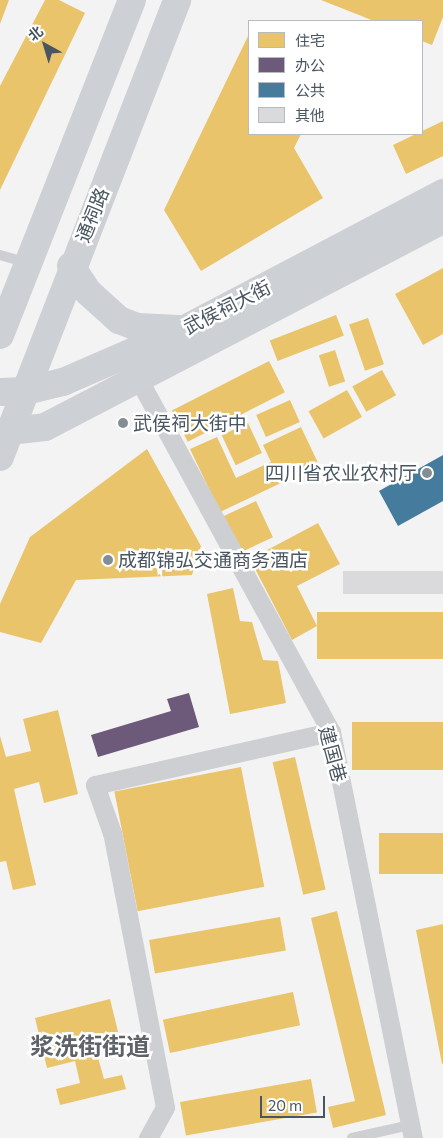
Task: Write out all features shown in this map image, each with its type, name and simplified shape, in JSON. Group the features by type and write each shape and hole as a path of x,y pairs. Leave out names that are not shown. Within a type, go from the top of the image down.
{"main road":[{"path":"0,335 132,0"},
{"name":"通祠路","path":"5,431 13,391 71,266 177,0"},
{"name":"武侯祠大街","path":"13,391 63,382 185,329 443,193"},
{"name":"武侯祠大街","path":"5,431 45,427 139,380 443,220"},
{"path":"71,266 88,292 119,320 137,327 185,329"},
{"path":"0,457 5,431"}],"street":[{"name":"建国巷","path":"139,380 331,732 412,1132"},
{"path":"148,1138 165,1107 112,833 95,785 331,732"}],"lane":[{"path":"0,255 29,263"},
{"path":"352,1138 412,1132"}],"building: 住宅":[{"path":"0,0 9,0 0,24"},
{"path":"45,0 59,0 85,13 0,190 0,86"},
{"path":"321,0 443,0 443,17 432,45 423,41 423,20 371,20"},
{"path":"248,36 248,135 300,135 294,148 323,198 201,271 164,210"},
{"path":"443,121 443,156 406,174 393,145 414,135 423,135 423,131"},
{"path":"443,268 443,334 423,345 395,294"},
{"path":"336,315 344,336 278,361 270,340"},
{"path":"368,318 384,364 365,371 349,325"},
{"path":"335,350 345,381 329,387 319,355"},
{"path":"269,361 285,392 188,442 172,410"},
{"path":"382,370 396,395 366,412 352,386"},
{"path":"347,390 362,417 324,438 309,411"},
{"path":"290,400 300,422 266,437 256,415"},
{"path":"248,423 262,453 236,465 222,435"},
{"path":"301,427 319,465 220,512 190,449 217,437 236,478 271,462 263,445"},
{"name":"成都锦弘交通商务酒店","path":"147,449 201,546 192,575 76,580 41,643 0,632 0,604 30,537"},
{"path":"256,501 273,537 240,552 223,516"},
{"path":"318,523 340,564 297,586 317,626 292,640 250,559"},
{"path":"233,588 240,621 252,622 263,660 278,661 286,703 230,714 207,594"},
{"path":"317,612 443,612 443,659 317,659"},
{"path":"58,710 78,794 44,803 39,782 14,789 36,885 13,890 6,861 0,862 0,736 6,757 31,751 23,719"},
{"path":"352,722 443,722 443,770 352,770"},
{"path":"295,757 326,890 303,895 273,762"},
{"path":"241,767 264,887 138,911 114,792"},
{"path":"379,833 443,833 443,874 379,874"},
{"path":"337,911 386,1115 333,1128 328,1107 355,1101 311,918"},
{"path":"280,917 286,950 155,974 149,940"},
{"path":"443,924 443,1064 442,1064 416,930"},
{"path":"293,992 300,1025 170,1053 163,1020"},
{"path":"110,999 122,1048 97,1054 104,1079 122,1075 126,1089 60,1105 56,1089 80,1083 75,1061 47,1068 35,1018"},
{"path":"311,1079 317,1112 186,1136 180,1102"}],"building: 办公":[{"path":"189,693 199,727 98,757 91,735 171,711 167,699"}],"building: 公共":[{"name":"四川省农业农村厅","path":"443,455 443,501 398,526 379,491"}],"building: 其他":[{"path":"343,571 443,571 443,594 343,594"}],"place":[{"name":"武侯祠大街中","path":"123,423"},
{"name":"四川省农业农村厅","path":"427,473"},
{"name":"成都锦弘交通商务酒店","path":"108,560"}],"district":[{"name":"浆洗街街道","path":"90,1046"}]}
